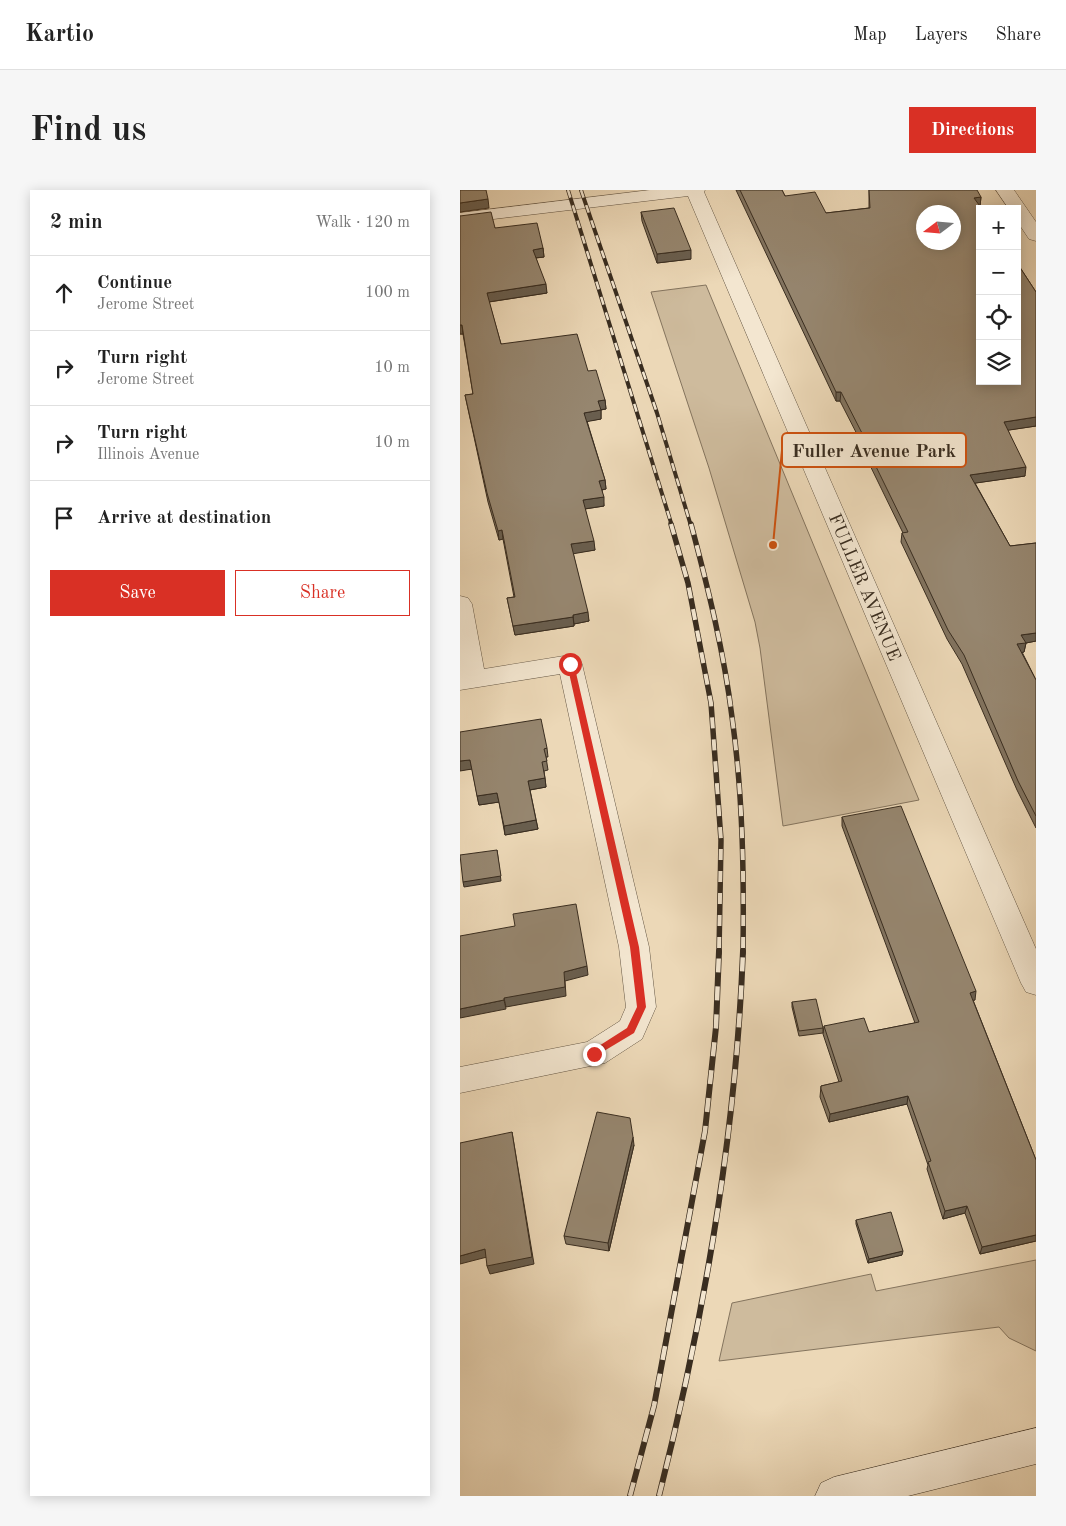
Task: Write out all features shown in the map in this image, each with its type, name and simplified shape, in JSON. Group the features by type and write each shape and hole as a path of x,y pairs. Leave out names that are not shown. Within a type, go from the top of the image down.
{"street":[{"path":"460,218 695,190"},
{"name":"FULLER AVENUE","path":"695,190 1036,983"},
{"path":"1005,190 1036,235"},
{"path":"460,604 467,680 570,664 634,947 641,1007 630,1030 594,1054 460,1080"},
{"path":"834,1496 1036,1446"}],"shaded area":[{"path":"706,285 919,800 783,826 755,622 709,468 651,292"},
{"path":"1036,1260 1036,1351 1009,1338 999,1327 719,1361 732,1303 871,1274 876,1291"}],"building":[{"path":"460,190 486,190 488,199 460,203"},
{"path":"740,190 782,190 785,196 815,192 826,213 870,208 869,190 977,190 981,197 974,198 979,205 976,205 976,385 1021,385 1021,269 1036,292 1036,417 1004,422 1026,467 970,475 1010,546 1036,543 1036,633 1021,635 1026,643 1017,644 1036,680 1036,816 1018,781 964,655 948,630 902,533 908,532 841,392 836,392"},
{"path":"674,208 691,250 657,254 641,212"},
{"path":"491,212 495,228 537,223 543,248 533,250 546,284 487,293 501,344 577,334 588,371 596,370 605,400 598,401 601,410 584,413 605,480 599,481 604,497 583,500 594,541 571,544 588,612 573,615 573,617 513,626 507,598 515,597 502,530 498,531 487,493 465,395 473,394 462,325 460,325 460,216"},
{"path":"541,719 547,748 544,749 547,761 542,762 545,778 528,781 536,820 504,826 497,793 477,796 470,760 460,761 460,732"},
{"path":"901,806 976,991 970,993 1036,1160 1036,1235 982,1247 967,1206 945,1211 928,1162 931,1161 908,1096 830,1114 821,1089 821,1086 842,1081 824,1026 864,1018 869,1032 919,1022 842,817"},
{"path":"497,850 501,876 463,882 460,855"},
{"path":"576,904 587,966 564,972 565,987 504,998 504,1000 460,1009 460,936 515,926 513,914"},
{"path":"816,999 823,1028 799,1031 792,1002"},
{"path":"597,1112 630,1118 633,1137 608,1243 564,1236"},
{"path":"512,1132 532,1257 487,1266 485,1249 460,1256 460,1143"},
{"path":"891,1212 903,1251 869,1259 856,1220"}],"railway":[{"path":"568,190 672,526"},
{"path":"581,190 657,413 691,526"},
{"path":"671,524 688,583 711,703 721,840 719,953"},
{"path":"691,524 720,644 736,747 742,835 743,951"},
{"path":"630,1496 654,1406 705,1131 716,1027 719,951"},
{"path":"659,1496 690,1362 715,1226 733,1089 743,951"}],"place":[{"name":"Fuller Avenue Park","path":"773,545"}],"route":[{"path":"570,664 634,947 641,1007 630,1030 594,1054"}]}
